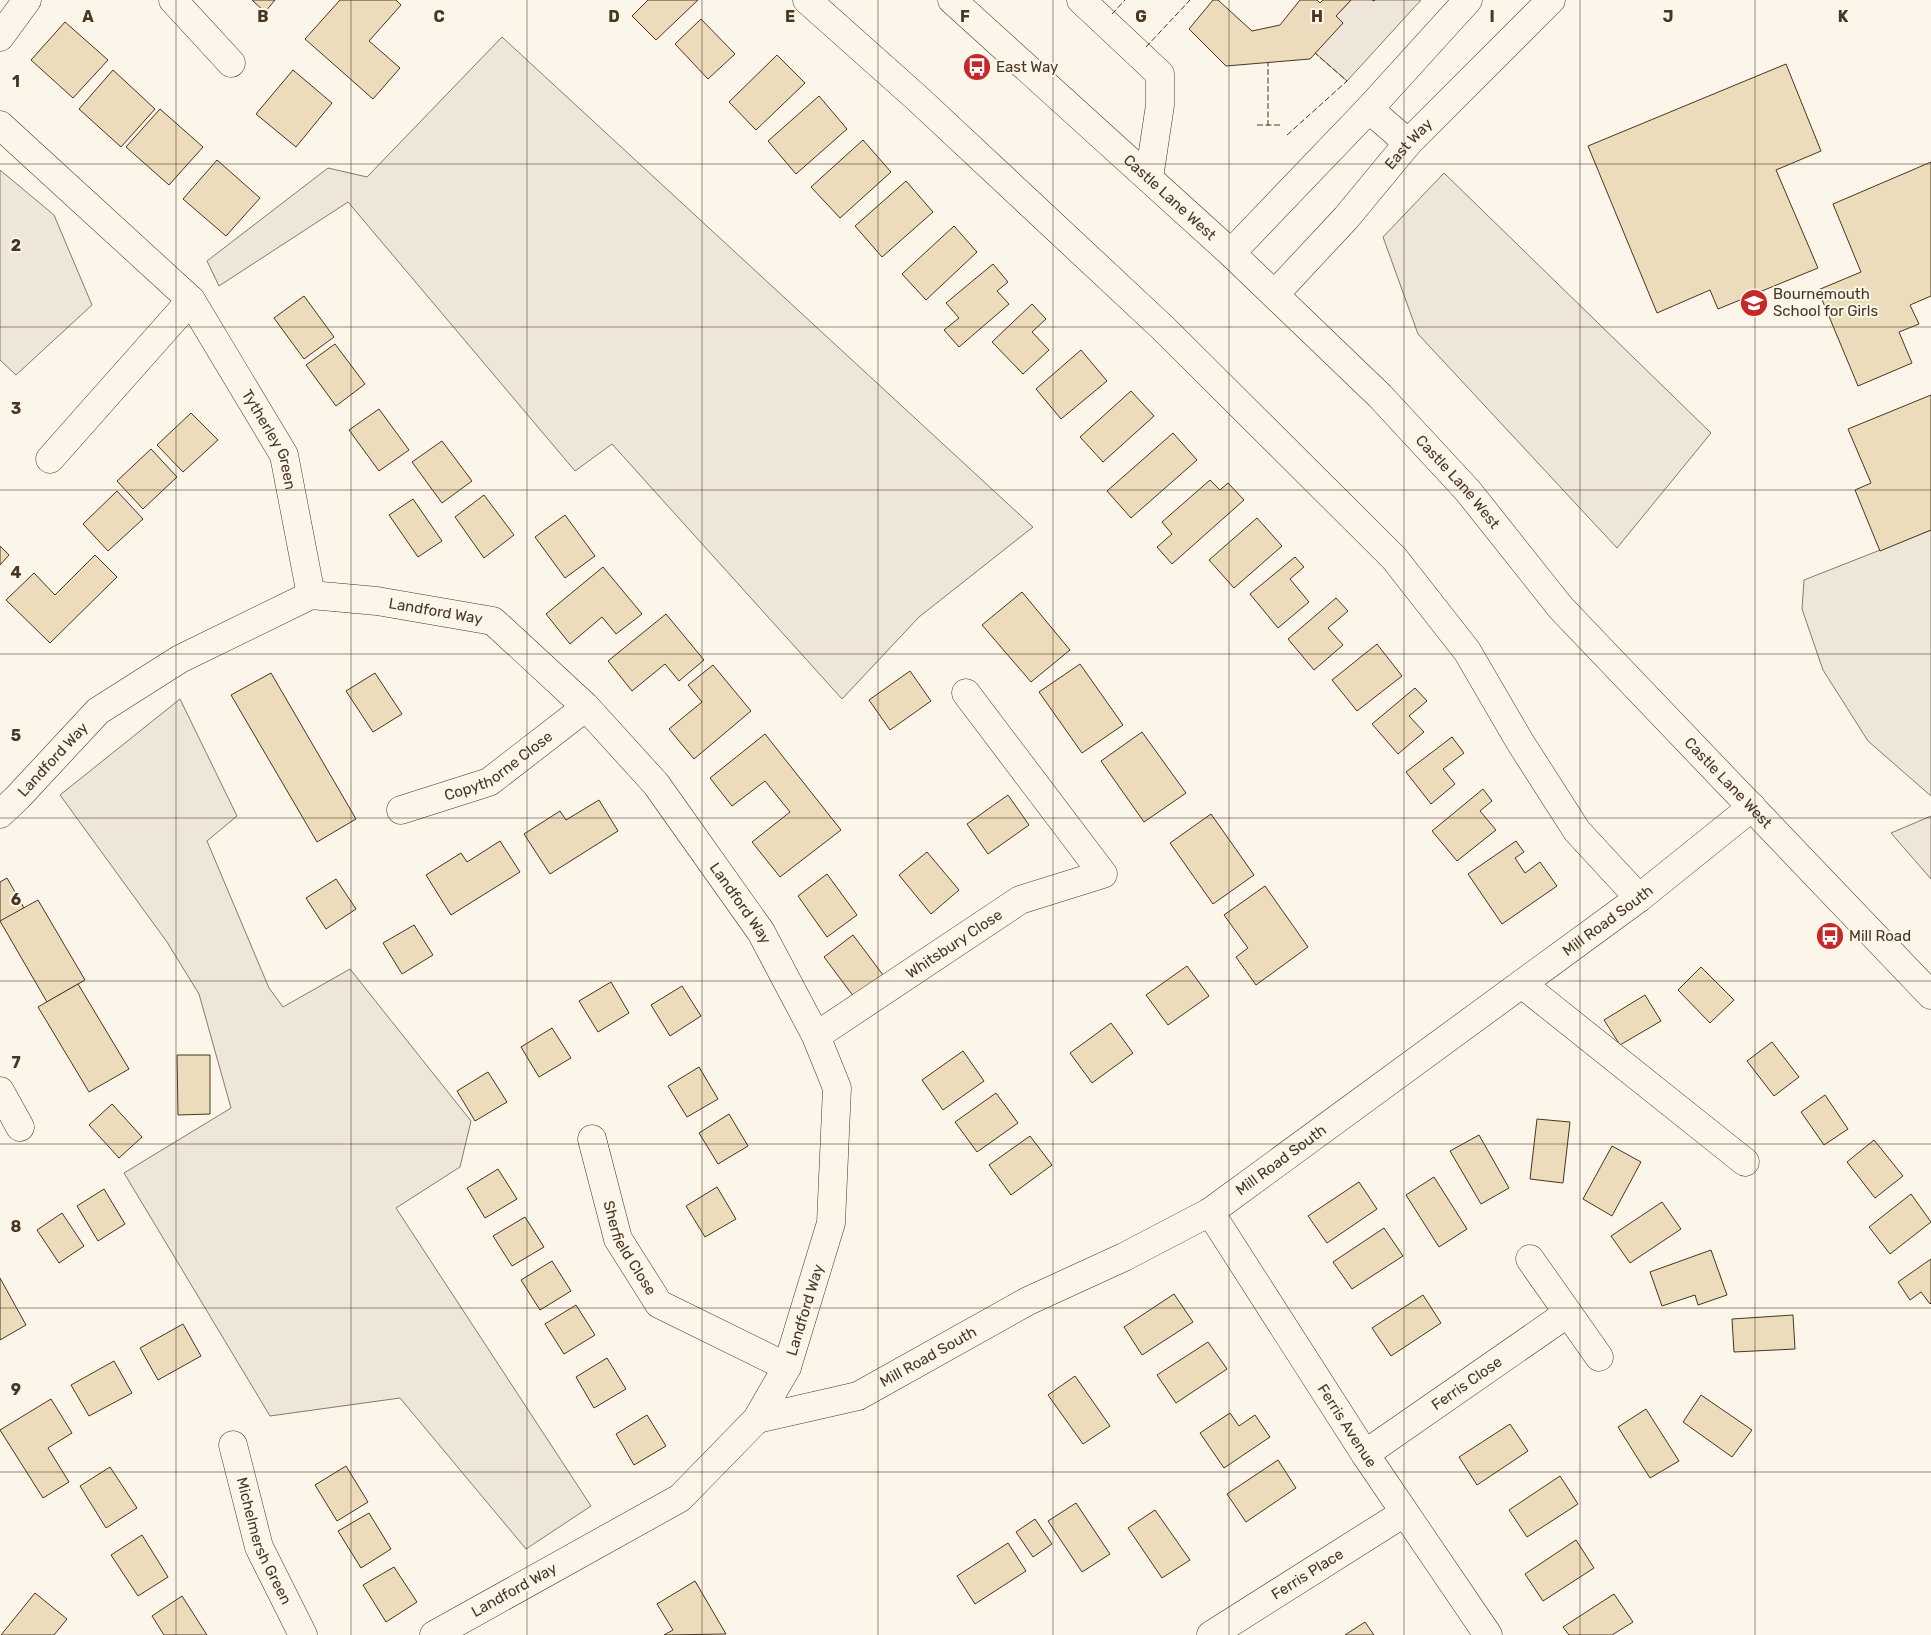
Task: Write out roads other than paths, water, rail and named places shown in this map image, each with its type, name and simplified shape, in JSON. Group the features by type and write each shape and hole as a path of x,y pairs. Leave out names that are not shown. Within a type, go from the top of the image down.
{"street":[{"path":"0,37 27,0"},
{"path":"174,0 231,63"},
{"path":"807,0 917,98 1164,328 1394,558 1467,651 1520,742 1577,831 1639,898"},
{"name":"Castle Lane West","path":"952,0 1231,253 1380,396 1468,491 1561,608 1931,995"},
{"path":"1081,0 1160,74 1160,105 1149,178"},
{"path":"1231,253 1369,109 1468,0"},
{"name":"East Way","path":"1275,294 1346,218 1408,143 1551,0"},
{"path":"1369,109 1408,143"},
{"name":"Tytherley Green","path":"0,126 191,300 284,455 311,595"},
{"path":"50,458 191,300"},
{"name":"Landford Way","path":"0,814 98,711 180,659 311,595 377,601 493,621 586,707 656,784 761,932 816,1036 837,1088 831,1223 787,1367 757,1419 680,1498 434,1635"},
{"name":"Whitsbury Close","path":"816,1036 1020,900 1103,874 966,693"},
{"name":"Copythorne Close","path":"401,810 489,782 586,707"},
{"name":"Mill Road South","path":"757,1419 858,1396 1028,1301 1124,1257 1210,1212 1639,898 1752,808"},
{"path":"1522,984 1745,1162"},
{"path":"1,1096 20,1127"},
{"name":"Sherfield Close","path":"592,1139 618,1240 659,1304 787,1367"},
{"name":"Ferris Avenue","path":"1210,1212 1365,1454 1488,1635"},
{"path":"1530,1259 1599,1358"},
{"name":"Ferris Close","path":"1365,1454 1568,1313"},
{"name":"Michelmersh Green","path":"234,1445 259,1546 302,1635"},
{"name":"Ferris Place","path":"1211,1635 1404,1512"}],"place":[{"name":"East Way","path":"977,67"},
{"name":"Bournemouth School for Girls","path":"1754,303"},
{"name":"Mill Road","path":"1830,936"}]}
